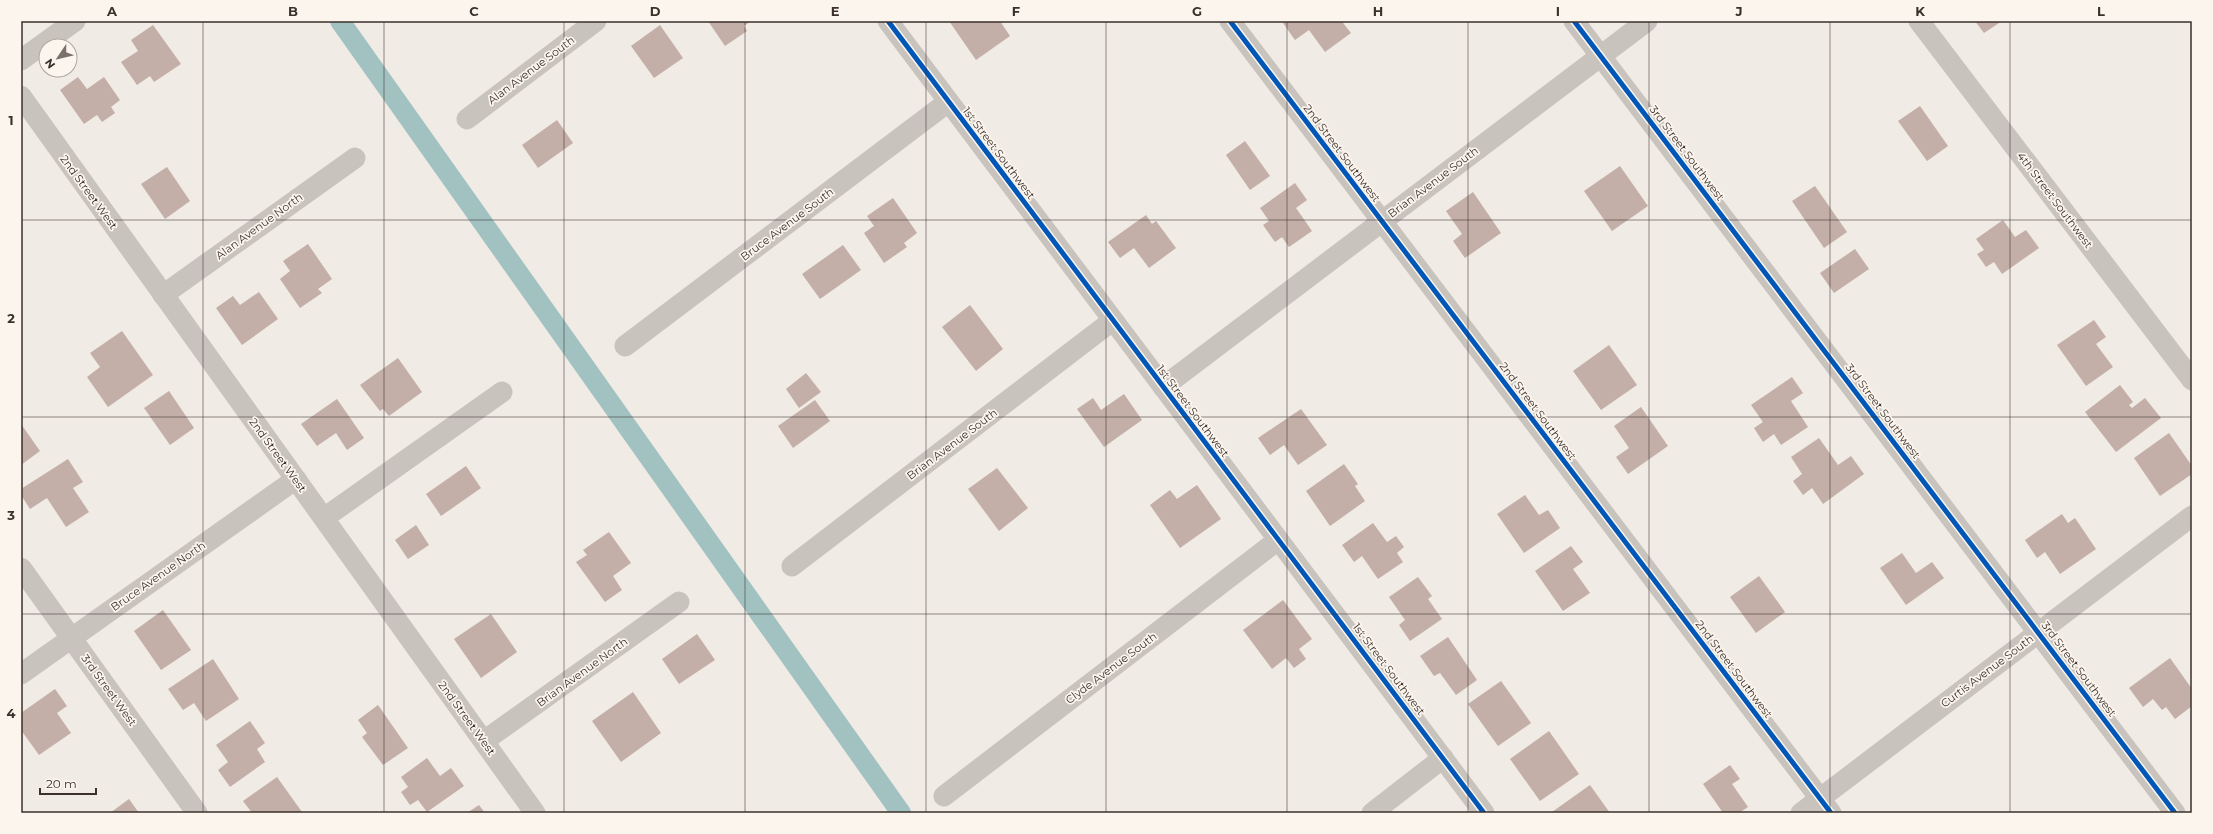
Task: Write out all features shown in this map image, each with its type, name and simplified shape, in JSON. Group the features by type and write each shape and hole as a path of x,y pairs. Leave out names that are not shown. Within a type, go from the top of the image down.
{"street":[{"path":"21,60 75,21"},
{"name":"Alan Avenue South","path":"467,119 596,21"},
{"name":"1st Street Southwest","path":"888,21 1112,321 1484,813"},
{"name":"2nd Street Southwest","path":"1230,21 1825,806"},
{"name":"3rd Street Southwest","path":"1574,21 2176,813"},
{"name":"Brian Avenue South","path":"1163,388 1647,21"},
{"name":"4th Street Southwest","path":"1919,21 2192,380"},
{"name":"2nd Street West","path":"21,96 535,813"},
{"name":"Bruce Avenue South","path":"625,346 948,102"},
{"name":"Alan Avenue North","path":"163,295 355,158"},
{"name":"Brian Avenue South","path":"792,566 1112,321"},
{"path":"324,518 502,392"},
{"name":"Bruce Avenue North","path":"21,674 296,479"},
{"name":"Curtis Avenue South","path":"1801,813 1825,806 2038,632 2192,516"},
{"name":"Clyde Avenue South","path":"944,796 1278,540"},
{"name":"3rd Street West","path":"21,568 197,813"},
{"name":"Brian Avenue North","path":"484,741 679,602"},
{"path":"1372,813 1443,758"}],"building":[{"path":"708,21 751,21 744,26 747,31 725,46"},
{"path":"949,21 1000,21 1010,36 976,60"},
{"path":"1285,21 1346,21 1343,23 1351,33 1325,52 1309,30 1295,40 1283,23"},
{"path":"1975,21 2002,21 1984,33"},
{"path":"153,25 181,64 154,82 150,76 137,85 121,62 138,51 131,40"},
{"path":"660,25 683,58 654,78 631,46"},
{"path":"78,77 87,89 104,77 120,100 111,107 115,113 102,122 97,115 84,124 60,90"},
{"path":"1920,106 1948,146 1927,161 1898,121"},
{"path":"557,120 573,143 538,168 522,145"},
{"path":"1245,141 1270,176 1250,190 1226,155"},
{"path":"1620,166 1648,206 1612,231 1584,191"},
{"path":"167,167 190,201 165,219 141,184"},
{"path":"1295,183 1307,200 1296,208 1312,231 1289,247 1282,237 1275,242 1263,225 1269,221 1260,208"},
{"path":"1815,186 1847,232 1824,248 1792,201"},
{"path":"1473,192 1501,233 1465,258 1453,241 1462,234 1446,211"},
{"path":"893,198 917,233 904,243 907,247 884,263 864,233 874,226 867,216"},
{"path":"1146,215 1152,224 1156,221 1176,248 1149,268 1134,248 1120,258 1108,242"},
{"path":"2003,220 2015,237 2026,230 2039,248 2002,274 1994,262 1986,267 1977,254 1984,250 1976,239"},
{"path":"308,244 332,279 318,289 322,293 300,308 280,279 290,271 283,261"},
{"path":"843,245 861,270 820,299 802,274"},
{"path":"1855,249 1869,269 1834,293 1820,273"},
{"path":"259,292 278,319 242,345 216,308 233,296 240,305"},
{"path":"970,305 1003,349 976,371 942,327"},
{"path":"2094,320 2106,337 2096,344 2113,367 2086,386 2057,345"},
{"path":"122,331 153,375 108,407 87,377 100,367 90,353"},
{"path":"1609,345 1637,385 1601,410 1573,371"},
{"path":"398,358 422,392 389,416 383,409 380,411 360,385"},
{"path":"806,373 821,392 799,408 786,389"},
{"path":"1792,377 1803,393 1791,401 1808,427 1781,445 1774,434 1763,442 1754,428 1763,422 1751,405"},
{"path":"2120,385 2133,402 2129,405 2132,408 2145,398 2161,418 2116,452 2085,412"},
{"path":"169,391 194,428 170,445 144,408"},
{"path":"1124,394 1142,420 1104,447 1077,409 1093,398 1101,410"},
{"path":"337,399 364,438 347,450 336,433 317,446 301,424"},
{"path":"815,400 830,421 793,448 778,426"},
{"path":"1641,407 1668,446 1628,474 1616,457 1629,448 1614,426"},
{"path":"1301,409 1327,445 1298,465 1284,445 1270,455 1258,438"},
{"path":"21,424 40,451 21,465"},
{"path":"2169,433 2192,466 2192,474 2160,496 2134,458"},
{"path":"1819,438 1838,465 1851,456 1864,474 1823,504 1812,488 1803,495 1793,481 1802,474 1791,457"},
{"path":"68,459 83,482 73,488 89,512 66,527 47,498 30,509 21,495 21,489"},
{"path":"1344,464 1358,484 1355,486 1365,501 1330,526 1306,491"},
{"path":"466,466 481,488 441,516 426,494"},
{"path":"997,468 1028,508 999,531 968,489"},
{"path":"1197,485 1221,519 1180,548 1150,505 1170,490 1177,499"},
{"path":"1525,495 1539,515 1548,510 1560,528 1524,553 1497,514"},
{"path":"2062,514 2068,523 2075,518 2096,549 2060,574 2045,552 2037,558 2025,540"},
{"path":"1373,523 1387,542 1396,536 1404,547 1397,553 1403,562 1378,579 1362,556 1354,562 1342,545"},
{"path":"416,525 429,545 408,559 395,540"},
{"path":"609,532 631,563 613,576 622,590 605,602 576,562 587,555 583,550"},
{"path":"1571,546 1583,562 1573,569 1590,593 1563,611 1535,571"},
{"path":"1902,553 1916,573 1932,562 1944,578 1906,605 1880,568"},
{"path":"1759,576 1785,612 1756,633 1730,597"},
{"path":"1418,577 1432,596 1428,599 1442,619 1410,641 1399,625 1405,620 1389,597"},
{"path":"1283,600 1312,639 1299,649 1306,659 1294,668 1286,658 1272,669 1243,630"},
{"path":"163,610 191,650 161,670 134,631"},
{"path":"491,614 517,652 481,678 454,639"},
{"path":"697,634 715,660 679,684 662,659"},
{"path":"1448,637 1477,680 1456,695 1440,673 1434,676 1420,656"},
{"path":"2170,658 2192,689 2192,706 2175,719 2166,707 2162,710 2153,699 2143,707 2129,688"},
{"path":"213,659 239,699 206,721 194,703 183,710 168,689"},
{"path":"1501,681 1531,723 1498,746 1468,704"},
{"path":"55,689 67,706 57,713 71,733 39,755 21,730 21,713"},
{"path":"633,692 661,733 621,762 592,721"},
{"path":"378,705 408,748 383,765 362,737 367,733 358,720"},
{"path":"250,721 265,743 257,749 265,762 230,787 218,770 228,762 216,745"},
{"path":"1549,731 1579,774 1540,801 1510,759"},
{"path":"427,758 440,776 451,768 464,786 427,812 418,800 410,805 401,792 408,787 401,777"},
{"path":"1730,765 1740,779 1732,784 1748,807 1739,813 1723,813 1703,784"},
{"path":"277,777 302,812 252,813 243,801"},
{"path":"1590,785 1610,813 1552,813 1552,812"},
{"path":"129,799 139,813 110,813"},
{"path":"479,805 485,813 467,813"}],"waterway":[{"path":"340,21 901,813"}],"cycle path":[{"path":"888,21 1484,813"},
{"path":"1230,21 1831,813"},
{"path":"1574,21 2175,813"}]}
